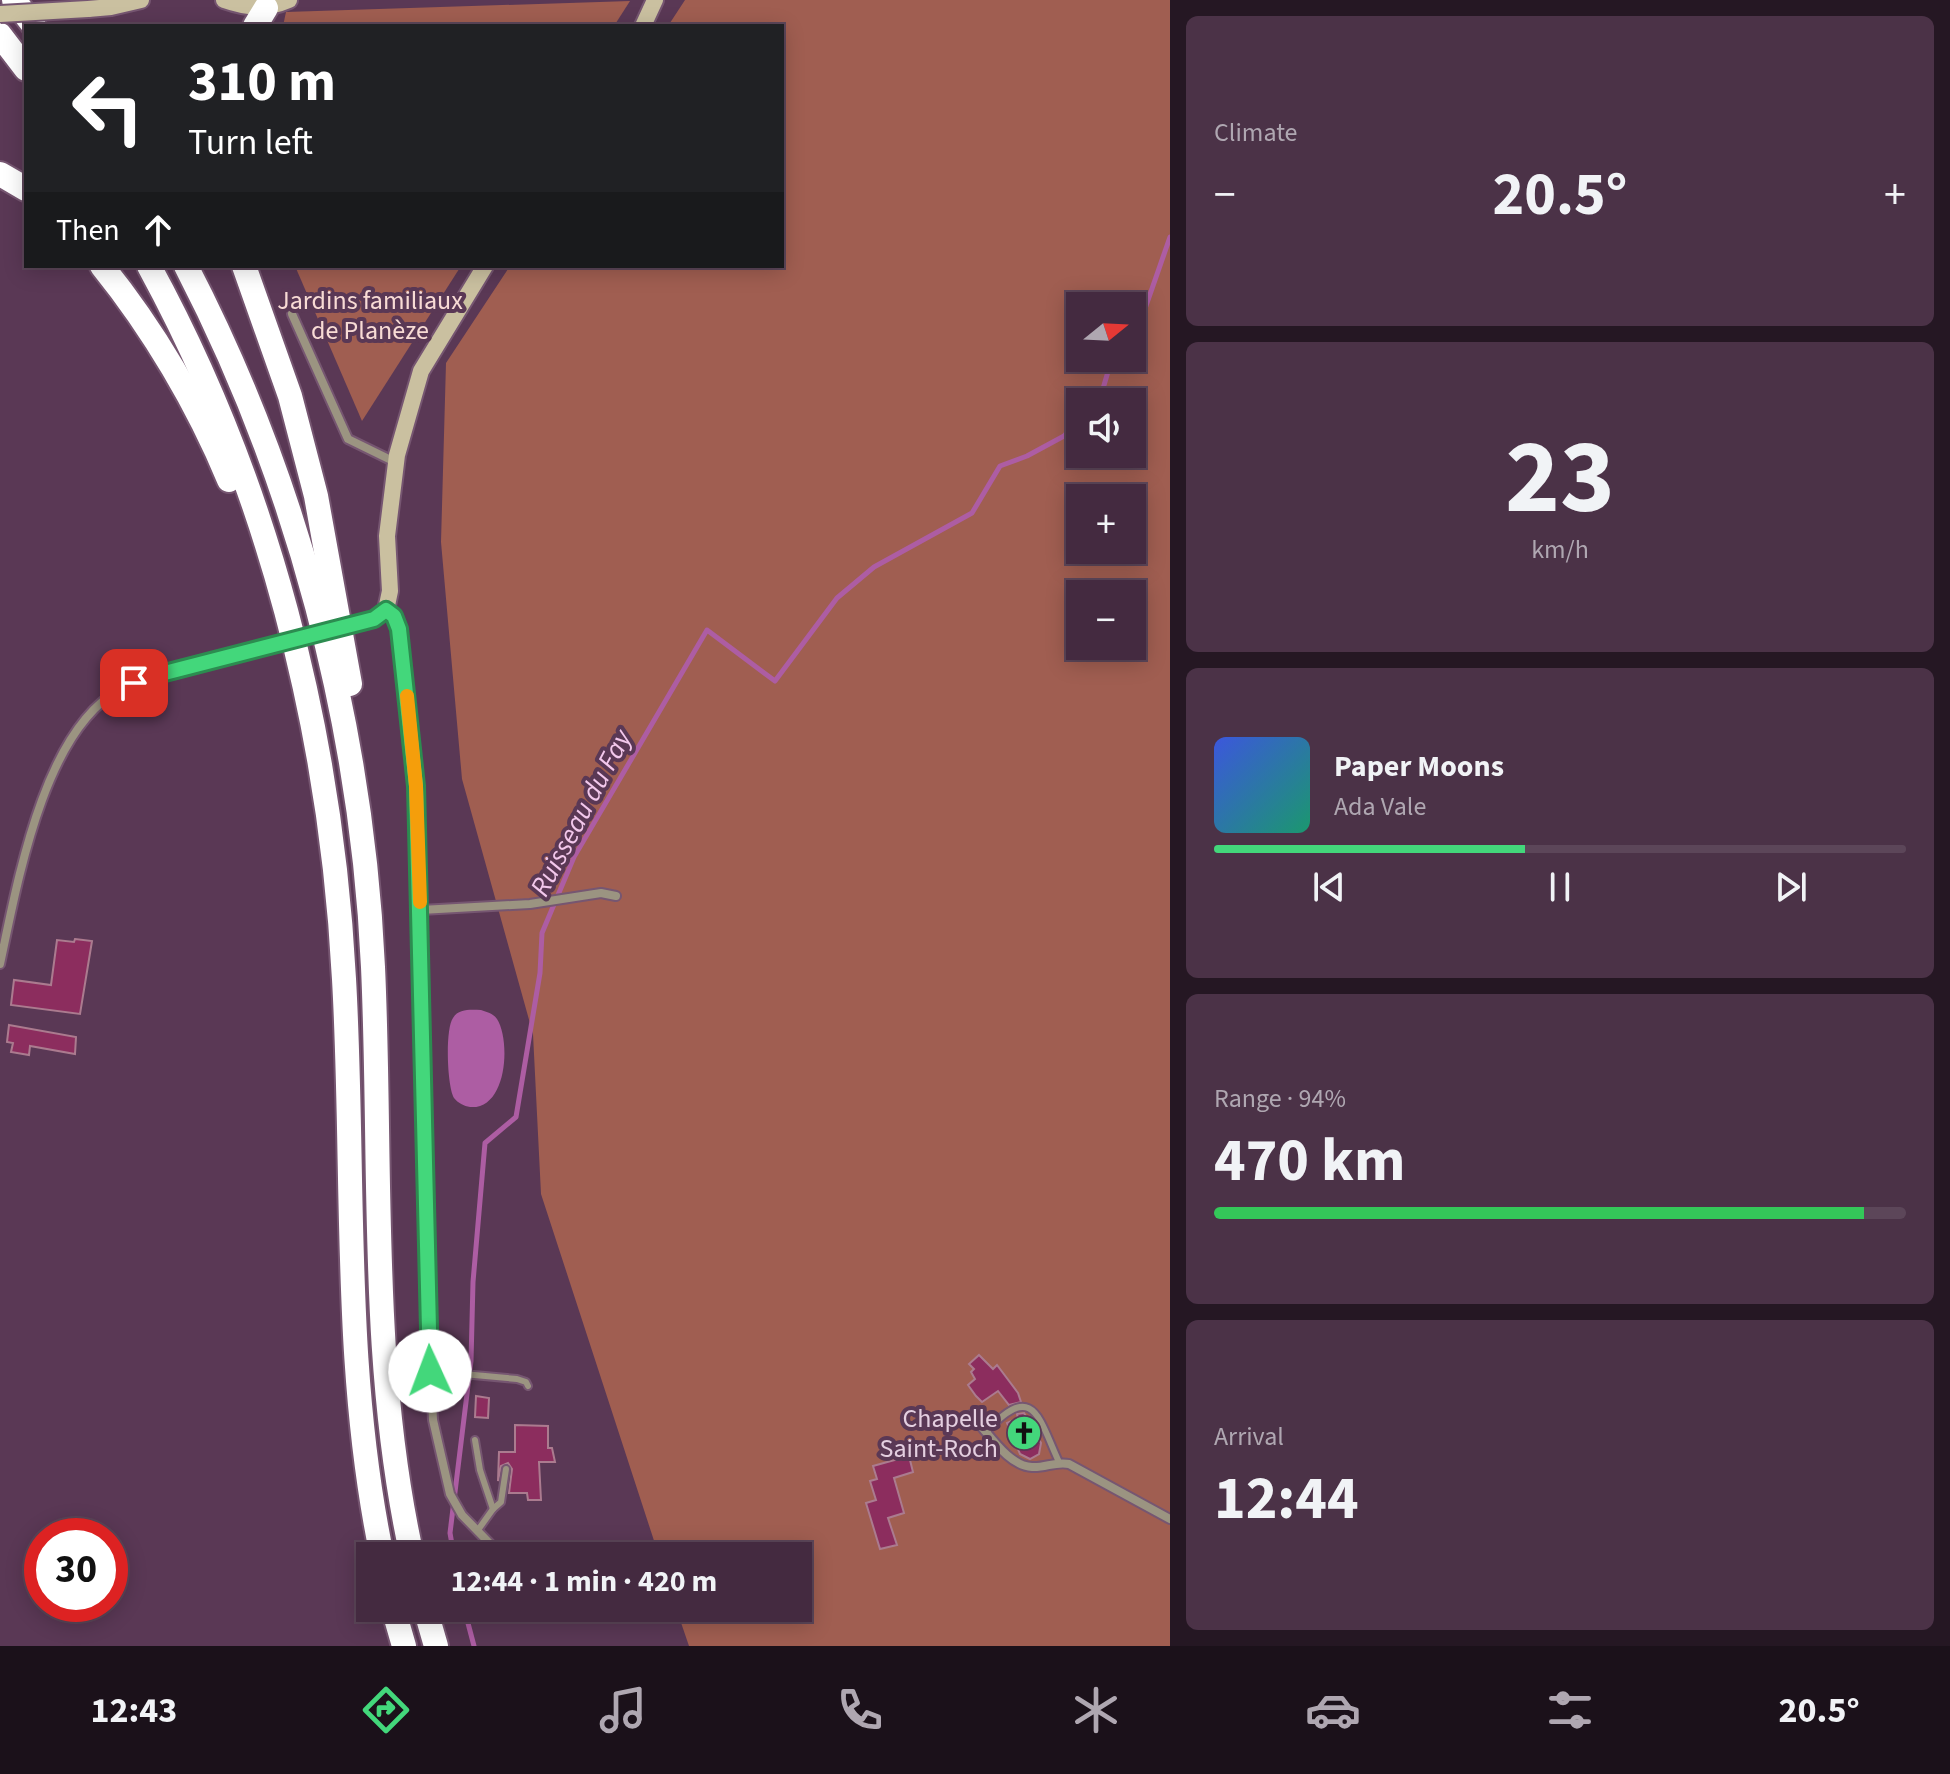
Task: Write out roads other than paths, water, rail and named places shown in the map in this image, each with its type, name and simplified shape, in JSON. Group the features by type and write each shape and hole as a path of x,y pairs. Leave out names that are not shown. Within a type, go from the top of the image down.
{"highway":[{"path":"14,0 32,24"},
{"path":"0,35 24,66"},
{"path":"0,174 24,188"},
{"path":"104,268 129,300 179,382 218,455 248,527 272,564"},
{"path":"150,268 173,310 232,446 290,621 315,733 333,845 344,979 354,1342 367,1474 379,1542"},
{"path":"187,268 231,363 291,522 328,653 344,733 360,826 373,965 380,1257 387,1382 409,1542"},
{"path":"245,268 290,396 316,496 351,690 344,733"},
{"path":"397,1622 404,1646"},
{"path":"429,1622 436,1646"}],"street":[{"path":"88,9 114,0"},
{"path":"0,14 111,7 141,0"},
{"path":"224,0 270,11"},
{"path":"644,24 655,0"},
{"path":"0,964 19,878 45,793 66,748 84,719 117,691 134,683 374,619 386,610 390,591 387,536 396,462 421,371 484,268"},
{"path":"292,314 348,439 396,462"},
{"path":"386,610 394,616 399,629 416,786 433,1420 450,1494 458,1509 489,1542"},
{"path":"421,910 562,901 601,893 616,896"},
{"path":"971,1415 1009,1456 1027,1467 1059,1462 1069,1464 1170,1519"}],"lane":[{"path":"430,1371 522,1380 528,1386"},
{"path":"987,1431 1004,1414 1024,1405 1029,1406 1036,1413 1059,1462"},
{"path":"475,1440 480,1470 493,1509"},
{"path":"478,1530 501,1502 506,1469"}],"waterway":[{"name":"Ruisseau du Fay","path":"1146,306 1170,237"},
{"name":"Ruisseau du Fay","path":"1103,388 1108,372"},
{"name":"Ruisseau du Fay","path":"452,1542 450,1533 471,1361 473,1282 485,1143 516,1117 540,973 542,933 574,857 707,630 775,681 837,598 874,567 972,513 1000,466 1027,456 1066,434"},
{"name":"Ruisseau du Fay","path":"468,1622 474,1646"}],"place":[{"name":"Chapelle Saint-Roch","path":"1024,1433"}],"park label":[{"name":"Jardins familiaux de Planèze","path":"370,315"}]}
